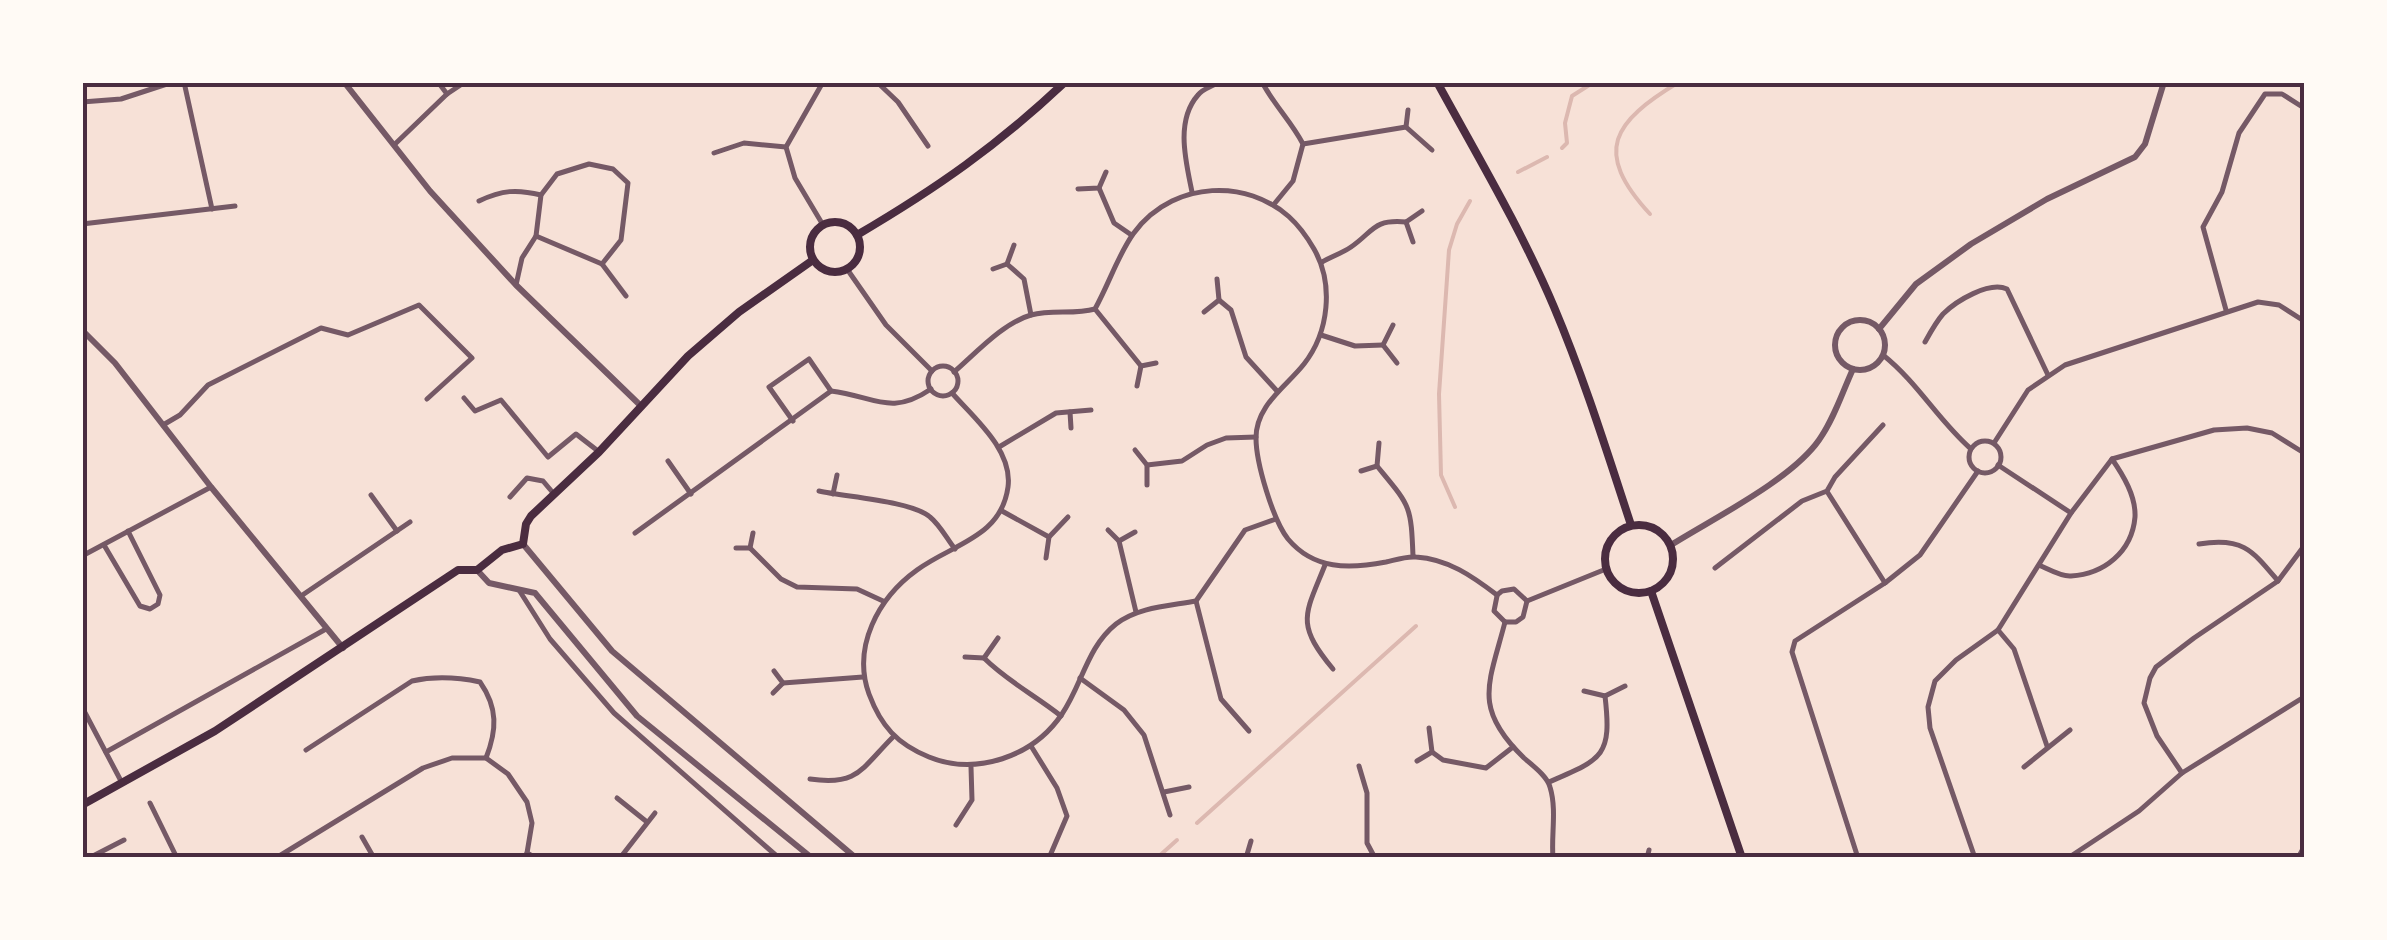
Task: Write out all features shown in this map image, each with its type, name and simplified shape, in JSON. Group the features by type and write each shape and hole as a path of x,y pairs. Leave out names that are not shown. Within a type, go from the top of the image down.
{"main road":[{"path":"857,235 929,193 1010,134 1064,82"},
{"path":"1437,82 1507,206 1554,306 1631,525"},
{"path":"823,224 848,225 857,235 860,248 847,269 835,272 813,260 813,234 823,224"},
{"path":"82,804 215,731 458,570 476,570 502,550 522,544 526,524 688,356 739,312 813,260"},
{"path":"1643,524 1658,530 1671,545 1674,563 1665,582 1652,591 1635,593 1616,585 1606,569 1605,552 1615,533 1631,525 1643,524"},
{"path":"1652,591 1742,858"}],"street":[{"path":"82,102 121,99 174,82"},
{"path":"184,82 212,209"},
{"path":"344,82 430,191 516,285 641,406"},
{"path":"438,82 448,94"},
{"path":"394,145 465,82"},
{"path":"823,82 786,147 795,178 823,224"},
{"path":"876,82 898,102 928,146"},
{"path":"1192,192 1184,148 1188,117 1198,94 1219,82"},
{"path":"1262,82 1303,144 1293,181 1274,204"},
{"path":"1879,329 1916,284 1971,244 2047,199 2135,157 2145,144 2164,82"},
{"path":"2226,310 2203,227 2222,192 2239,133 2265,94 2282,94 2304,108"},
{"path":"1406,126 1408,110"},
{"path":"1303,144 1406,126"},
{"path":"1406,126 1432,150"},
{"path":"714,154 744,143 786,147"},
{"path":"516,285 522,258 536,236 541,195 557,174 589,164 613,169 628,182 620,240 602,264"},
{"path":"1106,172 1099,188 1114,223 1130,234"},
{"path":"1078,189 1099,188"},
{"path":"479,201 499,191 541,195"},
{"path":"954,372 1004,330 1031,315 1078,314 1095,309 1130,234 1156,209 1192,192 1238,191 1274,204 1302,229 1322,262 1328,297 1321,336 1304,364 1262,413 1256,437 1276,518 1287,538 1305,556 1325,564 1351,567 1413,556 1442,562 1469,574 1496,596"},
{"path":"82,224 235,206"},
{"path":"1322,262 1351,247 1373,226 1388,220 1406,222 1422,211"},
{"path":"1406,222 1413,242"},
{"path":"536,236 602,264 626,296"},
{"path":"1008,264 1014,245"},
{"path":"1008,264 1024,279 1031,315"},
{"path":"992,268 1008,264"},
{"path":"847,269 886,326 932,371"},
{"path":"1217,280 1218,300 1231,310 1246,357 1278,390"},
{"path":"1924,342 1943,314 1984,288 1998,285 2007,289 2048,375"},
{"path":"1204,312 1218,300"},
{"path":"1994,443 2028,390 2048,375 2094,354 2258,302 2279,305 2304,321"},
{"path":"163,426 180,415 208,386 320,328 348,336 418,304 472,358 427,399"},
{"path":"1095,309 1141,366"},
{"path":"1868,320 1879,329 1884,339 1883,355 1876,364 1853,369 1842,362 1835,347 1842,326 1868,320"},
{"path":"1383,345 1394,326"},
{"path":"82,330 114,363 344,648"},
{"path":"1321,336 1355,346 1383,345"},
{"path":"1383,345 1396,363"},
{"path":"1883,355 1918,386 1946,426 1971,449"},
{"path":"793,421 769,386 809,359 832,391 882,405 905,404 931,389"},
{"path":"1141,366 1156,363"},
{"path":"942,366 954,372 957,384 952,393 937,394 931,389 928,383 932,371 942,366"},
{"path":"1136,386 1141,366"},
{"path":"1671,545 1798,464 1825,430 1853,369"},
{"path":"634,532 832,391"},
{"path":"952,393 999,447 1009,484 1002,510 985,532 917,569 883,601 866,638 863,678 878,718 893,738 936,760 971,767 1003,759 1031,746 1061,716 1096,646 1116,624 1136,612 1196,601 1244,530 1276,518"},
{"path":"464,398 475,411 501,400 548,457 576,434 599,452"},
{"path":"999,447 1056,413 1091,410"},
{"path":"1070,412 1071,428"},
{"path":"1715,568 1802,500 1827,492 1835,477 1883,425"},
{"path":"1975,858 1930,728 1928,707 1936,681 1956,660 1998,630 2072,513 2112,459 2214,430 2246,428 2272,432 2304,453"},
{"path":"1148,466 1182,462 1206,445 1226,438 1256,437"},
{"path":"1984,440 1994,443 2000,451 1998,466 1987,473 1978,471 1970,464 1971,449 1984,440"},
{"path":"1379,443 1377,466 1407,502 1411,514 1413,556"},
{"path":"1135,450 1148,466 1147,485"},
{"path":"2040,566 2068,577 2106,567 2126,548 2135,516 2126,480 2112,459"},
{"path":"668,461 691,494"},
{"path":"1361,471 1377,466"},
{"path":"1998,466 2072,513"},
{"path":"1858,858 1792,652 1794,641 1885,583 1920,555 1978,471"},
{"path":"834,494 837,475"},
{"path":"510,497 528,478 543,481 554,494"},
{"path":"82,556 211,487"},
{"path":"819,491 906,504 930,516 955,550"},
{"path":"1827,492 1885,583"},
{"path":"371,495 397,531"},
{"path":"1002,510 1049,537"},
{"path":"1046,558 1049,537 1068,517"},
{"path":"301,596 410,522"},
{"path":"1108,530 1119,541 1136,612"},
{"path":"104,545 140,606 150,609 158,604 160,595 128,531"},
{"path":"750,548 753,532"},
{"path":"1119,541 1136,532"},
{"path":"522,544 612,651 856,858"},
{"path":"2199,544 2246,546 2278,581"},
{"path":"2182,774 2157,736 2144,703 2150,678 2156,667 2278,581 2304,546"},
{"path":"736,548 750,548 781,579 797,587 857,589 883,601"},
{"path":"1325,564 1306,612 1312,643 1333,669"},
{"path":"1527,601 1606,569"},
{"path":"476,570 488,583 535,593 637,716 812,858"},
{"path":"518,588 550,639 614,714 780,858"},
{"path":"1496,596 1514,589 1527,601"},
{"path":"1496,596 1494,611 1505,622 1523,617 1527,601"},
{"path":"1196,601 1221,699 1249,731"},
{"path":"1505,622 1486,694 1491,718 1513,748 1550,782 1554,818 1552,857"},
{"path":"106,752 328,628"},
{"path":"1998,630 2014,649 2047,746"},
{"path":"984,658 998,638"},
{"path":"965,657 984,658 1002,676 1061,716"},
{"path":"774,671 782,684"},
{"path":"306,750 412,682 431,677 458,678 480,682 494,712 495,735 486,758"},
{"path":"773,693 782,684 863,678"},
{"path":"1080,678 1124,710 1144,734 1170,815"},
{"path":"1584,691 1605,696 1625,686"},
{"path":"1550,782 1602,754 1609,731 1605,696"},
{"path":"2068,858 2139,811 2182,774 2304,697"},
{"path":"82,707 122,784"},
{"path":"1428,728 1432,752 1443,760 1486,768 1513,748"},
{"path":"2024,767 2070,730"},
{"path":"810,779 840,783 856,774 893,738"},
{"path":"1031,746 1056,788 1066,816 1049,858"},
{"path":"1417,761 1432,752"},
{"path":"276,858 423,768 452,758 486,758 508,774 526,802 532,824 525,855 536,858"},
{"path":"1359,766 1367,793 1367,844 1374,858"},
{"path":"956,825 972,800 971,767"},
{"path":"1164,792 1189,787"},
{"path":"617,798 647,822"},
{"path":"150,803 177,858"},
{"path":"620,858 655,813"},
{"path":"362,837 374,858"},
{"path":"90,858 124,840"},
{"path":"1246,858 1252,841"},
{"path":"2298,858 2304,847"}],"waterway":[{"path":"1562,148 1567,143 1565,123 1572,96 1594,82"},
{"path":"1650,214 1621,172 1616,155 1618,139 1638,111 1679,82"},
{"path":"1518,172 1547,157"},
{"path":"1455,507 1441,475 1439,394 1449,250 1470,201"},
{"path":"1197,823 1416,626"},
{"path":"1157,858 1177,840"}]}
